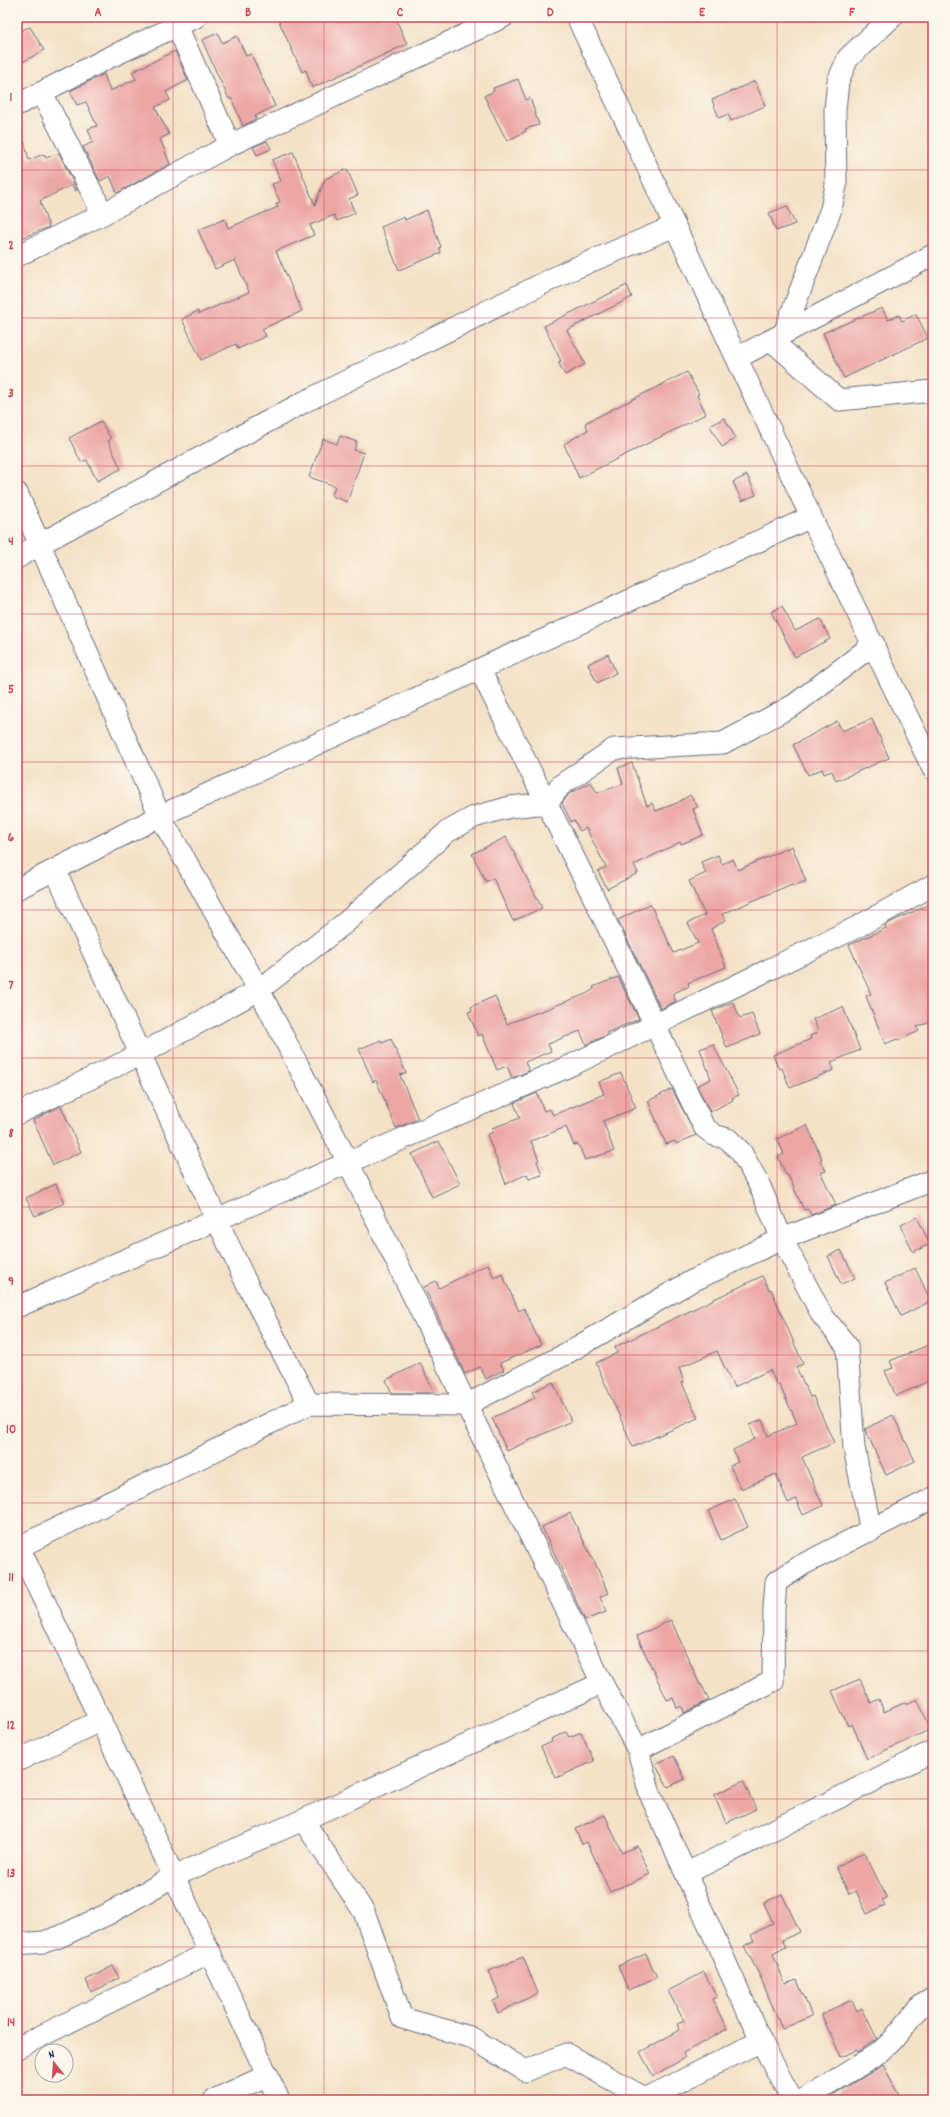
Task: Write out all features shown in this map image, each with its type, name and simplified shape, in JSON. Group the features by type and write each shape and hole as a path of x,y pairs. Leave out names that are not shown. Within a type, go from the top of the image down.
{"street":[{"path":"17,105 108,58 196,17"},
{"path":"17,256 103,214 230,145 503,17"},
{"path":"577,17 811,517 874,644 933,769"},
{"path":"778,336 831,209 836,186 835,110 838,81 848,58 892,17"},
{"path":"176,26 230,145"},
{"path":"42,93 103,214"},
{"path":"17,558 40,544 304,402 568,271 675,226"},
{"path":"737,358 933,255"},
{"path":"778,336 839,400 933,391"},
{"path":"17,493 160,816 258,990 348,1162 602,1683 638,1750 650,1794 687,1873 761,2041 792,2100"},
{"path":"17,889 160,816 811,517"},
{"path":"17,1114 139,1055 258,990 345,923 447,832 474,817 510,807 547,803 561,784 614,749 723,743 794,705 874,644"},
{"path":"480,670 547,803 704,1127 714,1135 728,1139 741,1152 759,1184 782,1239 822,1315 847,1346 854,1448 871,1531"},
{"path":"55,870 139,1055 216,1218 309,1404"},
{"path":"17,1307 216,1218 574,1064 655,1026 857,926 933,885"},
{"path":"279,2100 18,1546 309,1404 466,1405 560,1357 690,1282 782,1239 933,1180"},
{"path":"638,1750 773,1681 774,1608 776,1582 802,1566 933,1498"},
{"path":"17,1944 44,1942 59,1937 108,1914 174,1876 303,1820 602,1683"},
{"path":"17,1761 101,1720"},
{"path":"687,1873 933,1751"},
{"path":"303,1820 364,1912 402,2018 470,2037 526,2071 566,2054 646,2099 761,2041"},
{"path":"17,2048 210,1952"},
{"path":"803,2100 878,2054 891,2042 922,2005 933,1998"},
{"path":"214,2100 268,2075"}],"building":[{"path":"277,17 395,17 407,44 312,88 306,70 302,72"},
{"path":"30,27 44,50 17,65 17,32"},
{"path":"218,33 222,43 237,36 246,56 251,54 275,106 255,116 256,119 243,126 231,98 229,99 202,40"},
{"path":"175,51 188,80 166,92 170,100 155,107 169,134 160,139 170,164 117,193 110,176 100,181 83,147 93,142 88,129 97,126 86,102 77,105 70,91 104,74 110,91 136,79 132,72"},
{"path":"518,79 526,100 530,98 539,125 525,129 526,131 507,141 484,96 494,91 493,88"},
{"path":"755,81 765,106 731,121 728,114 719,118 712,100"},
{"path":"17,133 22,133 29,160 44,154 46,158 59,153 77,190 75,191 72,185 40,201 49,227 17,240"},
{"path":"267,141 271,149 257,155 253,147"},
{"path":"293,152 315,205 325,179 347,169 358,195 349,199 355,213 337,221 334,215 310,225 314,235 276,251 302,311 262,329 266,336 238,349 236,344 201,360 182,319 198,311 199,314 249,292 235,260 215,269 198,230 225,219 228,228 278,207 276,204 280,202 272,184 281,181 272,160"},
{"path":"787,206 795,224 776,231 769,213"},
{"path":"427,210 441,247 439,248 441,253 399,270 381,227 404,217 405,220"},
{"path":"627,285 632,297 567,330 585,364 565,375 558,362 561,361 544,326"},
{"path":"882,308 888,320 899,315 902,321 916,314 928,338 844,378 823,333"},
{"path":"687,372 699,394 697,395 706,414 579,478 564,444 588,430 585,423"},
{"path":"724,418 736,438 722,447 710,426"},
{"path":"101,421 111,439 108,441 121,469 97,481 87,460 81,462 69,438"},
{"path":"340,436 357,442 354,450 364,453 347,502 332,496 335,486 309,477 323,439 337,444"},
{"path":"747,475 756,495 742,501 733,482"},
{"path":"782,606 795,631 820,619 830,639 795,657 771,612"},
{"path":"608,654 616,673 597,683 588,664"},
{"path":"872,719 889,758 836,781 832,771 824,774 822,769 808,775 793,745 837,721 842,731"},
{"path":"632,763 647,806 652,803 656,811 677,803 690,795 698,807 693,809 703,835 681,844 680,842 634,865 638,873 607,889 598,871 606,867 586,828 580,831 574,820 571,822 562,803 569,794 591,782 597,793 623,784 618,768"},
{"path":"506,837 542,908 513,921 493,878 486,882 472,854"},
{"path":"792,846 806,881 793,886 792,884 722,914 726,920 711,929 726,967 688,983 689,986 672,994 676,1001 661,1009 618,920 650,904 674,953 698,943 688,923 705,915 689,881 706,873 701,862 718,855 722,864 733,859 738,870"},
{"path":"933,903 933,1021 917,1027 919,1031 898,1041 897,1039 885,1044 866,996 871,994 849,945 886,928 885,925 897,919"},
{"path":"618,977 639,1019 606,1033 607,1035 586,1045 580,1031 548,1044 551,1051 525,1062 529,1071 512,1078 507,1066 497,1070 482,1034 478,1036 468,1012 472,1011 471,1007 495,996 507,1024 586,994 594,989 593,987"},
{"path":"733,1002 740,1018 752,1014 760,1034 727,1048 712,1011"},
{"path":"843,1007 860,1050 831,1062 834,1070 790,1088 782,1068 779,1069 773,1055 811,1039 810,1036 817,1033 816,1031 818,1030 813,1019"},
{"path":"391,1039 406,1073 400,1075 418,1119 396,1128 376,1080 373,1082 359,1049 381,1040 382,1043"},
{"path":"713,1044 739,1095 732,1098 733,1100 710,1112 697,1086 711,1079 700,1049"},
{"path":"621,1073 636,1108 603,1121 614,1151 585,1160 578,1144 574,1145 566,1127 531,1141 539,1160 537,1161 542,1175 529,1179 527,1174 506,1184 487,1135 493,1132 492,1128 520,1118 514,1103 537,1093 544,1111 550,1109 553,1115 604,1094 599,1082"},
{"path":"672,1089 696,1135 676,1144 675,1141 666,1144 648,1101"},
{"path":"61,1106 81,1152 53,1165 33,1120"},
{"path":"807,1125 822,1159 820,1160 826,1171 821,1173 836,1205 811,1215 808,1209 804,1210 788,1175 786,1175 778,1157 784,1154 777,1139"},
{"path":"439,1141 460,1184 432,1197 412,1154"},
{"path":"56,1184 64,1203 35,1216 26,1198"},
{"path":"917,1217 930,1244 913,1252 901,1225"},
{"path":"841,1250 855,1278 841,1284 828,1256"},
{"path":"488,1264 494,1278 502,1274 519,1311 524,1308 541,1345 500,1363 504,1370 486,1379 480,1367 465,1374 424,1287 436,1281 439,1288"},
{"path":"915,1268 931,1301 901,1316 885,1283"},
{"path":"762,1276 769,1290 771,1289 803,1364 796,1367 810,1397 813,1396 834,1443 802,1457 823,1506 803,1515 796,1499 788,1503 776,1474 741,1489 730,1466 738,1462 733,1450 755,1439 750,1425 762,1420 768,1436 797,1423 779,1384 777,1385 770,1370 734,1387 717,1351 679,1368 684,1382 682,1383 698,1418 633,1447 596,1363 617,1353 615,1347"},
{"path":"933,1343 933,1379 896,1396 885,1371 893,1368 890,1361"},
{"path":"420,1363 435,1393 392,1393 386,1380"},
{"path":"553,1382 571,1421 507,1451 492,1418 535,1398 532,1392"},
{"path":"893,1415 915,1461 886,1475 865,1429"},
{"path":"735,1499 748,1527 721,1540 708,1511"},
{"path":"570,1513 594,1560 608,1593 600,1597 606,1612 585,1620 542,1527"},
{"path":"671,1620 700,1685 701,1684 709,1700 684,1713 682,1706 677,1708 673,1698 667,1700 637,1636"},
{"path":"860,1679 871,1703 879,1699 884,1712 906,1702 907,1704 917,1699 931,1729 867,1759 852,1724 848,1726 832,1691"},
{"path":"566,1732 569,1737 581,1732 594,1761 556,1778 541,1747 552,1742 551,1739"},
{"path":"674,1756 685,1779 668,1787 655,1764"},
{"path":"743,1781 756,1809 726,1823 714,1795"},
{"path":"605,1815 622,1853 637,1846 650,1874 610,1892 587,1842 582,1844 575,1829"},
{"path":"864,1852 887,1898 882,1900 885,1905 867,1914 856,1891 849,1894 836,1867"},
{"path":"782,1894 800,1932 782,1940 786,1947 773,1954 785,1984 797,1980 812,2016 782,2029 759,1974 744,1946 754,1941 751,1935 773,1923 764,1903"},
{"path":"646,1954 657,1977 628,1990 618,1966"},
{"path":"523,1957 538,1993 498,2013 493,2001 500,1998 489,1971"},
{"path":"113,1966 119,1978 91,1992 86,1980"},
{"path":"704,1972 717,1997 712,1999 727,2029 683,2053 685,2058 653,2076 640,2052 680,2030 677,2024 684,2021 668,1991"},
{"path":"852,2000 857,2011 862,2008 877,2039 858,2052 857,2050 841,2057 821,2014"},
{"path":"883,2065 902,2100 826,2100"}]}
